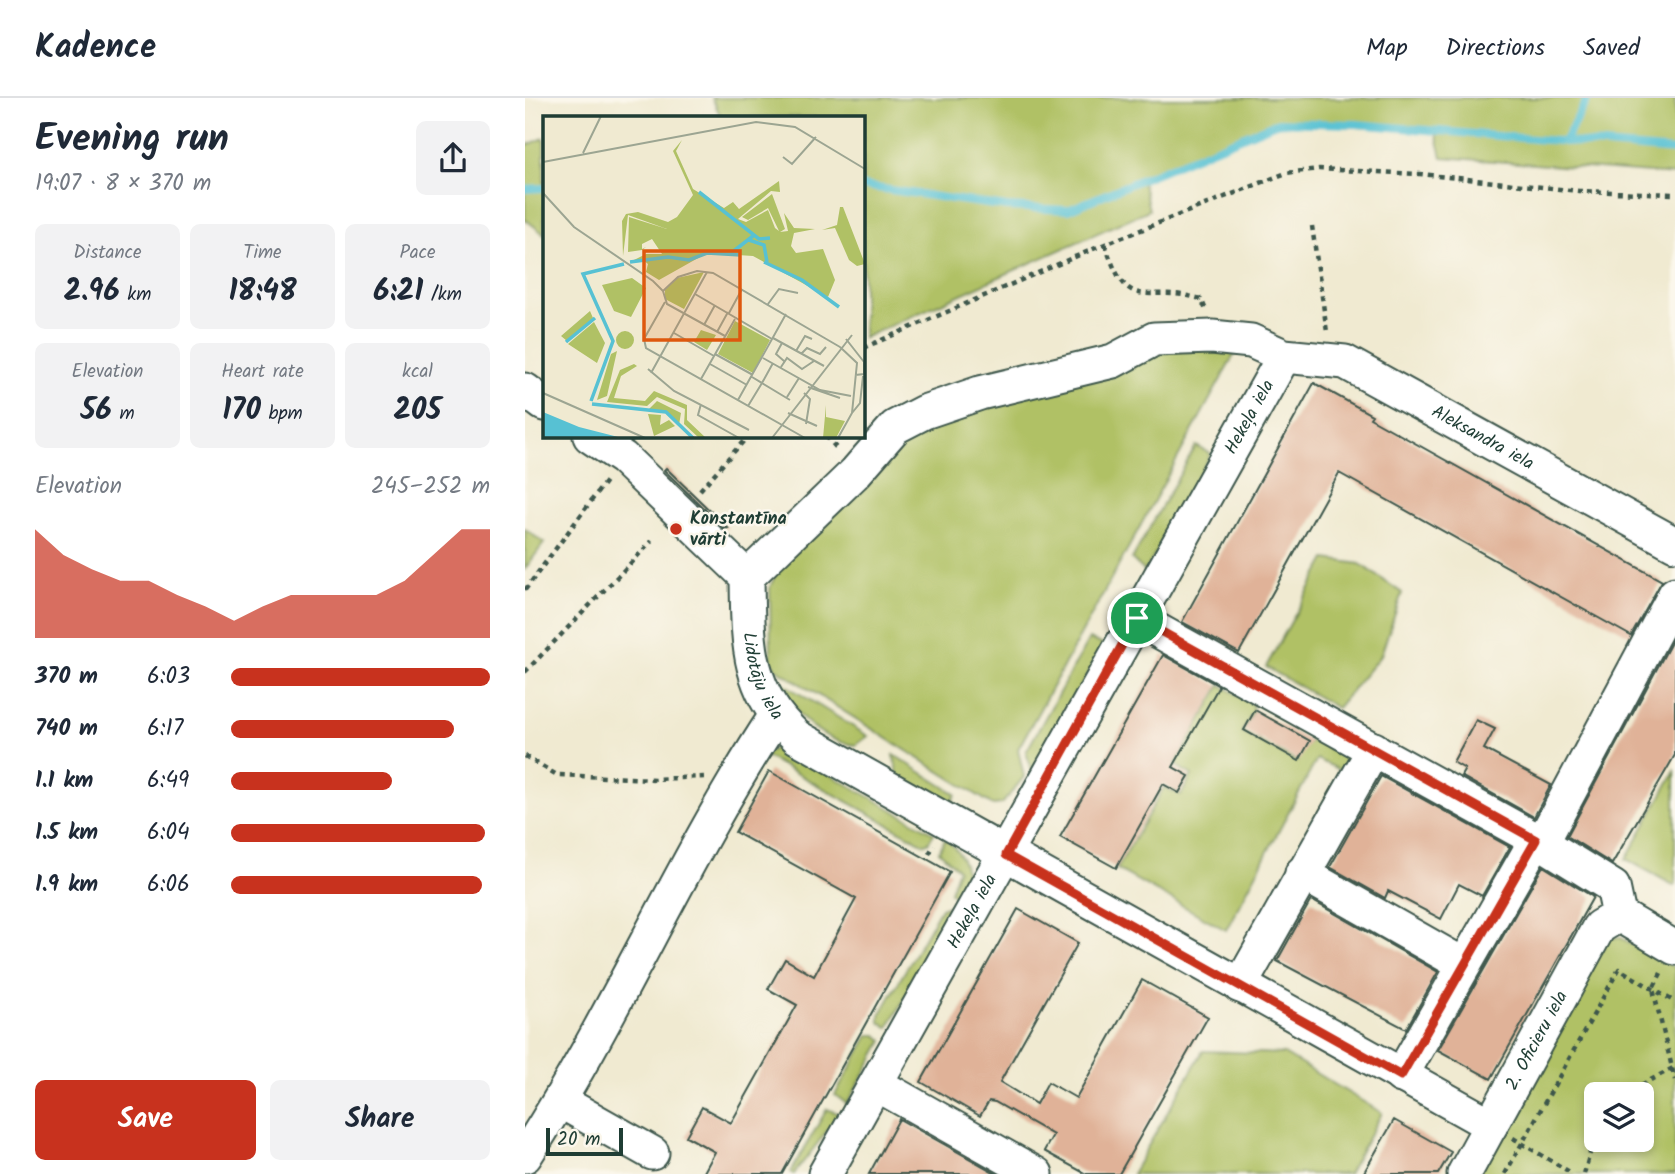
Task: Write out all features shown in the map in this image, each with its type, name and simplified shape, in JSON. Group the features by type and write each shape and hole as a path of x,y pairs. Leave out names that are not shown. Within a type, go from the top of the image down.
{"street":[{"path":"593,438 623,458 747,577 855,473 895,427 924,412 980,393 1113,362 1154,339 1212,337 1251,341 1284,356"},
{"name":"Aleksandra iela","path":"1284,356 1345,362 1675,544"},
{"name":"Hekeļa iela","path":"825,1174 878,1085 1284,356"},
{"path":"525,390 543,403"},
{"name":"Lidotāju iela","path":"747,577 750,657 775,717 797,737 1490,1125"},
{"path":"1401,1076 1539,841 1675,594"},
{"path":"1137,618 1539,841 1613,887 1619,915 1674,948"},
{"path":"525,1156 560,1101 736,776 775,717"},
{"path":"1240,986 1374,749"},
{"path":"1302,873 1464,965"},
{"name":"2. Oficieru iela","path":"1464,1174 1599,927 1619,915"},
{"path":"878,1085 1036,1174"},
{"path":"560,1101 652,1153"}],"path":[{"path":"865,347 1105,244 1286,173 1319,169 1420,174 1579,191 1675,194"},
{"path":"1312,226 1328,324 1324,358"},
{"path":"1105,244 1114,270 1127,290 1139,295 1184,294 1201,299 1210,317 1212,337"},
{"path":"699,490 746,438"},
{"path":"828,438 835,446"},
{"path":"525,590 623,458"},
{"path":"525,672 652,541"},
{"path":"525,756 557,775 654,779 736,776"},
{"path":"1674,948 1653,989 1675,1080"},
{"path":"1505,1174 1619,969 1675,1002"},
{"path":"1646,1082 1673,1067"},
{"path":"1490,1125 1573,1174"},
{"path":"1584,1174 1590,1152"}],"green space":[{"path":"712,98 1675,98 1675,175 1442,157 1436,132 1278,122 1142,180 1149,210 865,337 865,116 721,116"},
{"path":"543,138 543,233 525,219 525,146"},
{"path":"1239,346 1018,749 1024,777 1002,804 993,805 775,668 771,660 770,587 778,569 860,480 921,426 1153,348"},
{"path":"1196,446 1211,454 1145,572 1132,559"},
{"path":"525,529 544,543 525,569"},
{"path":"1326,559 1360,564 1402,593 1381,655 1337,708 1266,667"},
{"path":"1089,639 1104,645 1032,772 1026,752"},
{"path":"771,676 868,736 856,745 829,737 817,730 796,710"},
{"path":"1221,685 1253,704 1253,712 1242,732 1297,762 1308,743 1313,740 1348,759 1347,767 1342,771 1317,759 1226,930 1117,869 1164,787 1181,795 1192,775 1175,765"},
{"path":"779,746 934,833 928,843 924,844 763,755"},
{"path":"894,755 956,794 950,806 898,776"},
{"path":"1675,771 1675,886 1626,859"},
{"path":"945,839 958,852 965,866 966,883 961,900 950,892 958,869 939,851"},
{"path":"946,906 954,911 888,1028 880,1022 880,1015 941,908"},
{"path":"1609,937 1621,938 1675,968 1675,1174 1475,1174"},
{"path":"869,1035 877,1035 883,1041 847,1104 835,1095"},
{"path":"1203,1051 1284,1054 1382,1113 1348,1174 1132,1174"},
{"path":"827,1109 840,1114 794,1174 791,1172"}],"building":[{"path":"1314,383 1372,415 1370,418 1662,581 1631,636 1339,473 1239,653 1182,622"},
{"path":"666,468 728,528 725,529 664,470"},
{"path":"1675,635 1675,755 1612,864 1567,836"},
{"path":"1163,655 1219,686 1173,767 1189,776 1179,793 1163,784 1116,868 1060,837"},
{"path":"1255,710 1310,741 1299,761 1244,730"},
{"path":"1476,720 1495,729 1484,749 1551,785 1534,817 1461,776 1465,769 1453,762"},
{"path":"769,771 950,872 782,1174 703,1174 715,1152 686,1136 702,1107 731,1123 797,1005 768,989 785,959 814,976 856,899 735,832"},
{"path":"1381,776 1510,847 1482,896 1459,884 1441,919 1388,891 1385,898 1330,867"},
{"path":"1543,866 1593,897 1491,1079 1438,1050"},
{"path":"1311,900 1438,972 1406,1029 1277,961"},
{"path":"1018,909 1078,943 1000,1082 1036,1104 1048,1082 1076,1098 1142,980 1208,1017 1119,1174 1086,1174 1044,1151 1053,1135 995,1102 989,1101 980,1116 921,1082"},
{"path":"899,1119 997,1174 869,1174"},
{"path":"1394,1120 1451,1152 1438,1174 1363,1174"}],"waterway":[{"path":"1564,142 1588,98"},
{"path":"865,186 1007,207 1068,210 1278,122 1357,124 1675,151"},
{"path":"525,189 543,188"}],"place":[{"name":"Konstantīna vārti","path":"676,529"}],"route":[{"path":"1137,618 1536,840 1401,1076 1006,855 1137,618"}]}
